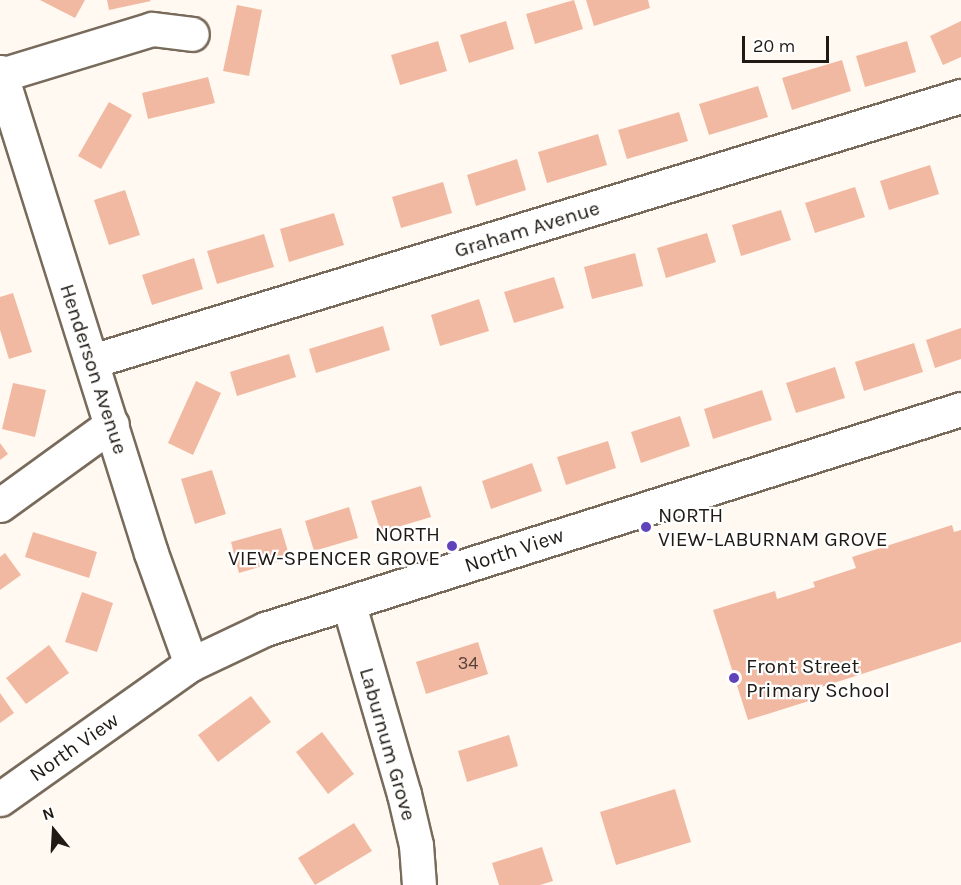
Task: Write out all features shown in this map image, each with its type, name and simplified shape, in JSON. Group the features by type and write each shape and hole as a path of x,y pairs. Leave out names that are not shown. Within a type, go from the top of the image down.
{"street":[{"path":"1,74 152,29 192,34"},
{"name":"Henderson Avenue","path":"1,74 9,141 92,361 191,664"},
{"name":"Graham Avenue","path":"92,361 961,96"},
{"name":"North View","path":"0,799 191,664 265,629 349,605 961,409"},
{"path":"0,504 111,424"},
{"name":"Laburnum Grove","path":"349,605 404,794 416,845 419,885"}],"building":[{"path":"40,0 85,0 75,18"},
{"path":"107,0 150,0 151,1 109,10"},
{"path":"574,0 583,29 535,44 526,14"},
{"path":"586,0 648,0 650,8 594,26"},
{"path":"237,5 262,10 249,76 223,71"},
{"path":"506,21 514,49 469,63 460,35"},
{"path":"961,21 961,57 943,65 930,36"},
{"path":"438,41 447,71 400,85 391,55"},
{"path":"907,41 916,72 865,87 856,56"},
{"path":"842,60 851,91 792,110 782,78"},
{"path":"208,77 215,103 148,119 142,93"},
{"path":"758,86 768,117 709,135 699,104"},
{"path":"109,102 132,115 101,169 78,156"},
{"path":"679,112 688,141 627,159 618,130"},
{"path":"598,134 607,165 547,183 538,152"},
{"path":"517,159 526,190 476,206 467,175"},
{"path":"930,165 939,194 889,210 880,181"},
{"path":"443,182 452,213 401,228 392,197"},
{"path":"855,187 865,217 815,233 805,203"},
{"path":"125,190 140,235 109,245 94,200"},
{"path":"781,210 791,240 741,256 732,225"},
{"path":"334,213 344,245 289,262 280,229"},
{"path":"707,233 716,262 666,278 657,248"},
{"path":"264,234 274,267 217,284 207,251"},
{"path":"635,253 643,286 592,299 584,267"},
{"path":"194,258 203,289 152,305 142,275"},
{"path":"554,277 564,308 514,323 504,292"},
{"path":"13,293 32,352 9,359 0,330 0,297"},
{"path":"479,299 489,331 440,346 431,315"},
{"path":"383,326 390,350 316,373 309,349"},
{"path":"961,328 961,359 935,368 926,340"},
{"path":"914,343 923,372 864,391 855,362"},
{"path":"289,354 296,377 237,396 230,372"},
{"path":"835,367 845,398 796,413 786,383"},
{"path":"196,381 221,393 193,455 168,443"},
{"path":"13,383 46,390 35,437 2,429"},
{"path":"762,390 772,420 713,439 704,409"},
{"path":"680,416 690,446 641,463 631,432"},
{"path":"608,441 616,468 566,485 557,457"},
{"path":"0,443 8,454 0,460"},
{"path":"532,463 542,491 491,509 482,481"},
{"path":"212,470 226,514 195,524 181,479"},
{"path":"421,486 431,517 381,532 371,501"},
{"path":"349,507 358,538 314,551 305,521"},
{"path":"952,525 954,532 961,530 961,642 806,692 809,701 748,720 713,610 775,591 777,599 815,587 813,582 856,568 852,557"},
{"path":"281,528 290,558 239,573 231,542"},
{"path":"33,532 97,552 89,578 25,557"},
{"path":"5,553 21,575 0,590 0,557"},
{"path":"82,592 113,603 97,652 65,642"},
{"path":"478,642 488,674 426,694 416,662"},
{"path":"49,645 69,673 26,704 6,678"},
{"path":"0,693 14,713 0,723"},
{"path":"251,696 271,722 218,762 198,735"},
{"path":"322,732 354,774 328,794 296,752"},
{"path":"509,735 518,766 467,782 458,751"},
{"path":"675,789 691,842 616,865 600,812"},
{"path":"354,823 372,851 315,885 298,858"},
{"path":"542,847 553,881 540,885 499,885 492,863"}],"place":[{"name":"NORTH VIEW-LABURNAM GROVE","path":"646,527"},
{"name":"NORTH VIEW-SPENCER GROVE","path":"452,546"},
{"name":"Front Street Primary School","path":"734,678"}]}
